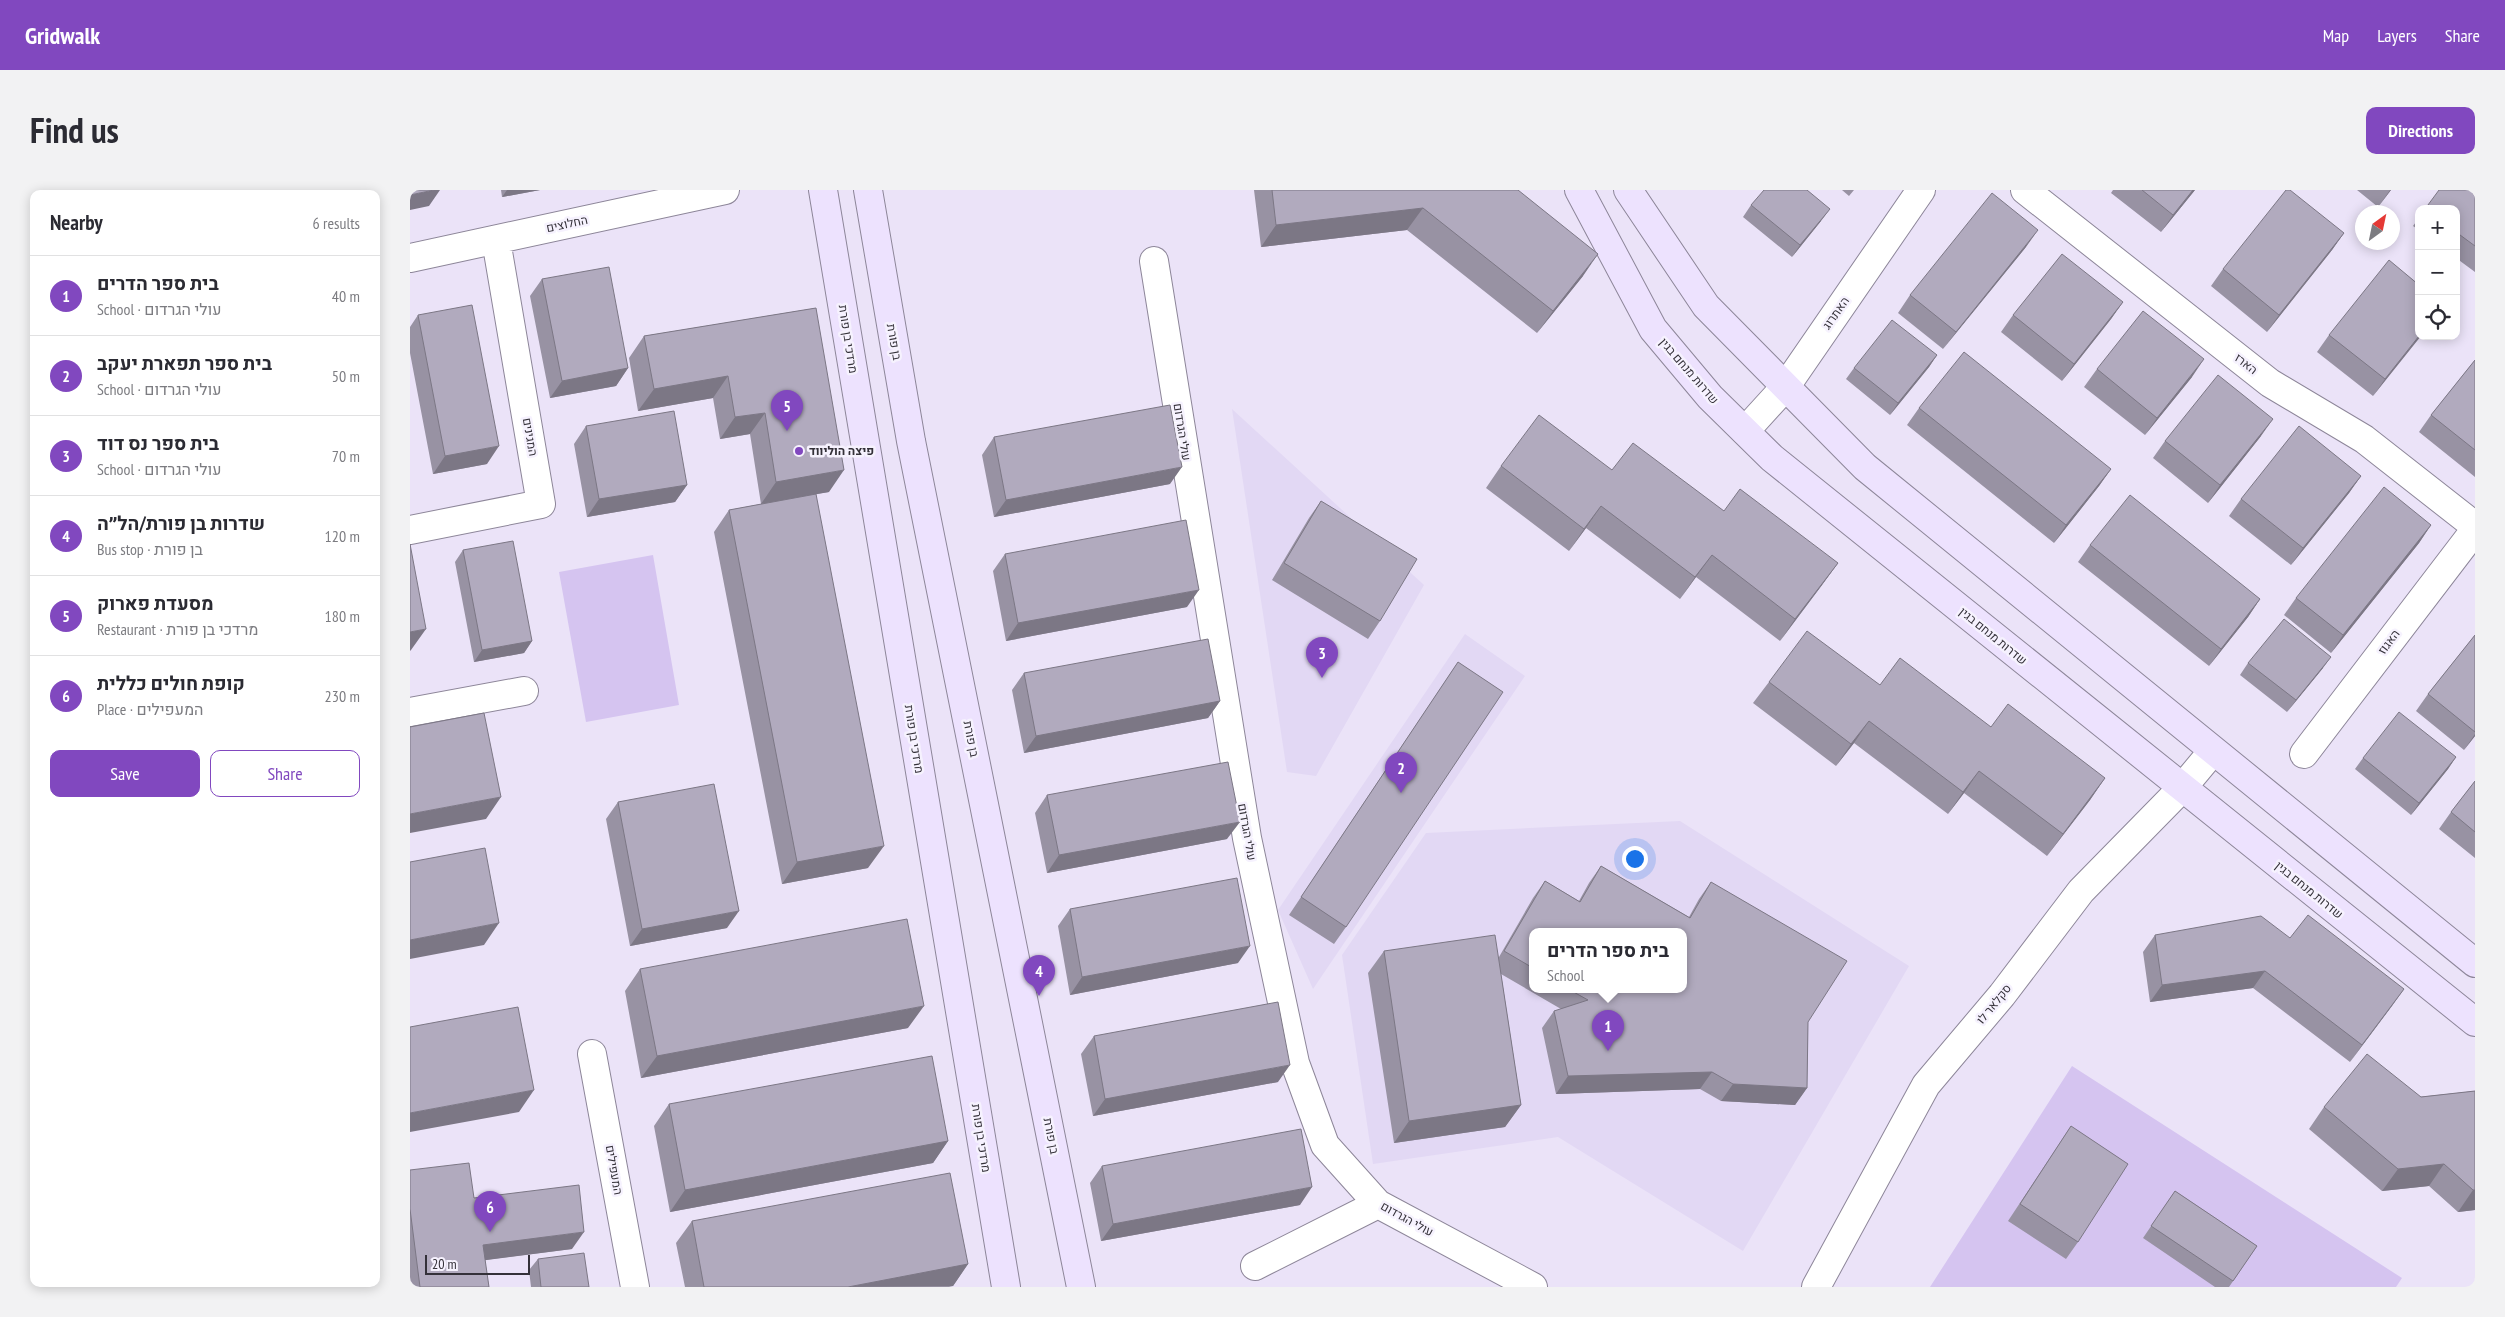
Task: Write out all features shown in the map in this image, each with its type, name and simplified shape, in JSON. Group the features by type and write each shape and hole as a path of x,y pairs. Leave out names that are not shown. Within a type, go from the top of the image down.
{"street":[{"name":"החלוצים","path":"410,258 725,190"},
{"name":"מרדכי בן פורת","path":"823,190 1006,1287"},
{"name":"בן פורת","path":"868,190 911,441 1081,1287"},
{"name":"שדרות מנחם בגין","path":"1579,190 1653,329 1710,397 1772,458 2475,1022"},
{"path":"1628,190 1706,306 1865,467 2475,963"},
{"name":"האתרוג","path":"1745,431 1786,386 1920,190"},
{"name":"הארז","path":"2025,190 2270,383 2364,439 2475,526"},
{"name":"המגינים","path":"410,530 541,504 496,240"},
{"name":"עולי הגרדום","path":"1154,261 1247,838 1295,1064 1325,1145 1378,1204 1532,1287"},
{"name":"האגוז","path":"2304,754 2475,530"},
{"path":"410,712 524,691"},
{"name":"סקלאר לו","path":"1816,1287 1926,1085 2002,995 2081,891 2182,788 2213,750"},
{"name":"המעפילים","path":"592,1054 635,1287"},
{"path":"1255,1266 1378,1204"}],"shaded area":[{"path":"1232,409 1424,585 1316,776 1287,772"},
{"path":"653,555 679,705 586,722 559,572"},
{"path":"1465,634 1525,676 1313,989 1278,910"},
{"path":"1680,821 1909,966 1743,1251 1558,1137 1373,1164 1342,955 1426,833"},
{"path":"2072,1066 2402,1278 2396,1287 1930,1287"}],"building":[{"path":"410,190 434,190 410,195"},
{"path":"1272,190 1518,190 1598,254 1553,311 1423,208 1276,225"},
{"path":"1764,190 1807,190 1830,209 1800,245 1751,205"},
{"path":"2142,190 2193,190 2173,215"},
{"path":"2286,190 2290,190 2344,233 2279,315 2223,269"},
{"path":"2439,190 2475,190 2475,246 2460,235 2460,205 2428,205"},
{"path":"1992,193 2038,230 1956,332 1910,295"},
{"path":"2062,254 2123,302 2074,364 2013,315"},
{"path":"2389,260 2415,282 2416,340 2385,379 2329,335"},
{"path":"609,267 628,368 562,381 542,279"},
{"path":"472,305 499,446 445,456 418,315"},
{"path":"816,308 844,470 776,482 765,413 735,417 728,376 654,389 644,336"},
{"path":"2143,311 2204,359 2157,418 2097,369"},
{"path":"1892,320 1937,355 1898,403 1854,368"},
{"path":"1964,352 2111,469 2066,525 1919,408"},
{"path":"2475,360 2475,450 2431,415"},
{"path":"2218,375 2273,419 2220,485 2165,441"},
{"path":"1170,405 1182,467 1006,500 994,437"},
{"path":"674,411 687,485 599,499 586,426"},
{"path":"1539,415 1612,470 1633,443 1724,511 1740,489 1838,563 1795,619 1712,555 1695,577 1601,506 1584,529 1501,466"},
{"path":"2299,426 2361,476 2303,548 2241,499"},
{"path":"2384,487 2431,525 2343,635 2296,598"},
{"path":"816,494 884,846 797,862 729,510"},
{"path":"2130,495 2260,599 2221,649 2090,545"},
{"path":"1321,501 1417,559 1380,621 1284,563"},
{"path":"1186,520 1199,590 1018,623 1005,554"},
{"path":"513,541 532,641 482,650 463,550"},
{"path":"410,544 426,629 410,632"},
{"path":"2284,619 2331,657 2296,700 2248,663"},
{"path":"1807,631 1880,685 1900,658 1991,727 2008,704 2105,778 2063,834 1979,771 1963,792 1869,721 1851,744 1769,682"},
{"path":"2475,635 2475,732 2428,694"},
{"path":"1208,639 1220,701 1036,736 1024,673"},
{"path":"1458,662 1503,692 1346,927 1301,897"},
{"path":"2399,712 2456,757 2419,803 2363,758"},
{"path":"484,713 501,797 410,814 410,727"},
{"path":"1228,762 1240,822 1059,855 1047,795"},
{"path":"2475,781 2475,832 2451,812"},
{"path":"714,784 739,911 642,929 618,802"},
{"path":"485,848 499,923 410,940 410,862"},
{"path":"1601,866 1690,918 1711,882 1847,961 1808,1022 1807,1088 1733,1084 1712,1072 1568,1076 1554,1011 1588,1000 1575,993 1687,993 1687,928 1529,928 1529,966 1504,951 1545,881 1580,902"},
{"path":"1237,878 1250,946 1082,977 1070,909"},
{"path":"2308,915 2404,989 2362,1045 2265,971 2162,985 2155,935 2261,916 2290,938"},
{"path":"907,919 924,1006 657,1056 640,969"},
{"path":"1495,935 1521,1105 1409,1121 1384,951"},
{"path":"1278,1002 1290,1065 1105,1099 1094,1036"},
{"path":"518,1007 534,1090 410,1113 410,1027"},
{"path":"2367,1054 2421,1097 2475,1091 2475,1190 2444,1164 2398,1169 2324,1107"},
{"path":"932,1056 948,1141 685,1190 669,1104"},
{"path":"2071,1126 2128,1164 2078,1242 2020,1204"},
{"path":"1301,1129 1312,1187 1113,1224 1102,1166"},
{"path":"469,1163 474,1198 579,1185 584,1232 483,1245 489,1287 420,1287 410,1209 410,1170"},
{"path":"950,1173 968,1264 848,1287 704,1287 692,1221"},
{"path":"2175,1191 2257,1246 2233,1281 2151,1226"},
{"path":"584,1253 589,1287 541,1287 538,1259"}],"place":[{"name":"מסעדת פארוק","path":"787,431"},
{"name":"פיצה הוליווד","path":"799,451"},
{"name":"בית ספר נס דוד","path":"1322,678"},
{"name":"בית ספר תפארת יעקב","path":"1401,793"},
{"name":"שדרות בן פורת/הל״ה","path":"1039,996"},
{"name":"בית ספר הדרים","path":"1608,1051"},
{"name":"קופת חולים כללית","path":"490,1232"}]}
